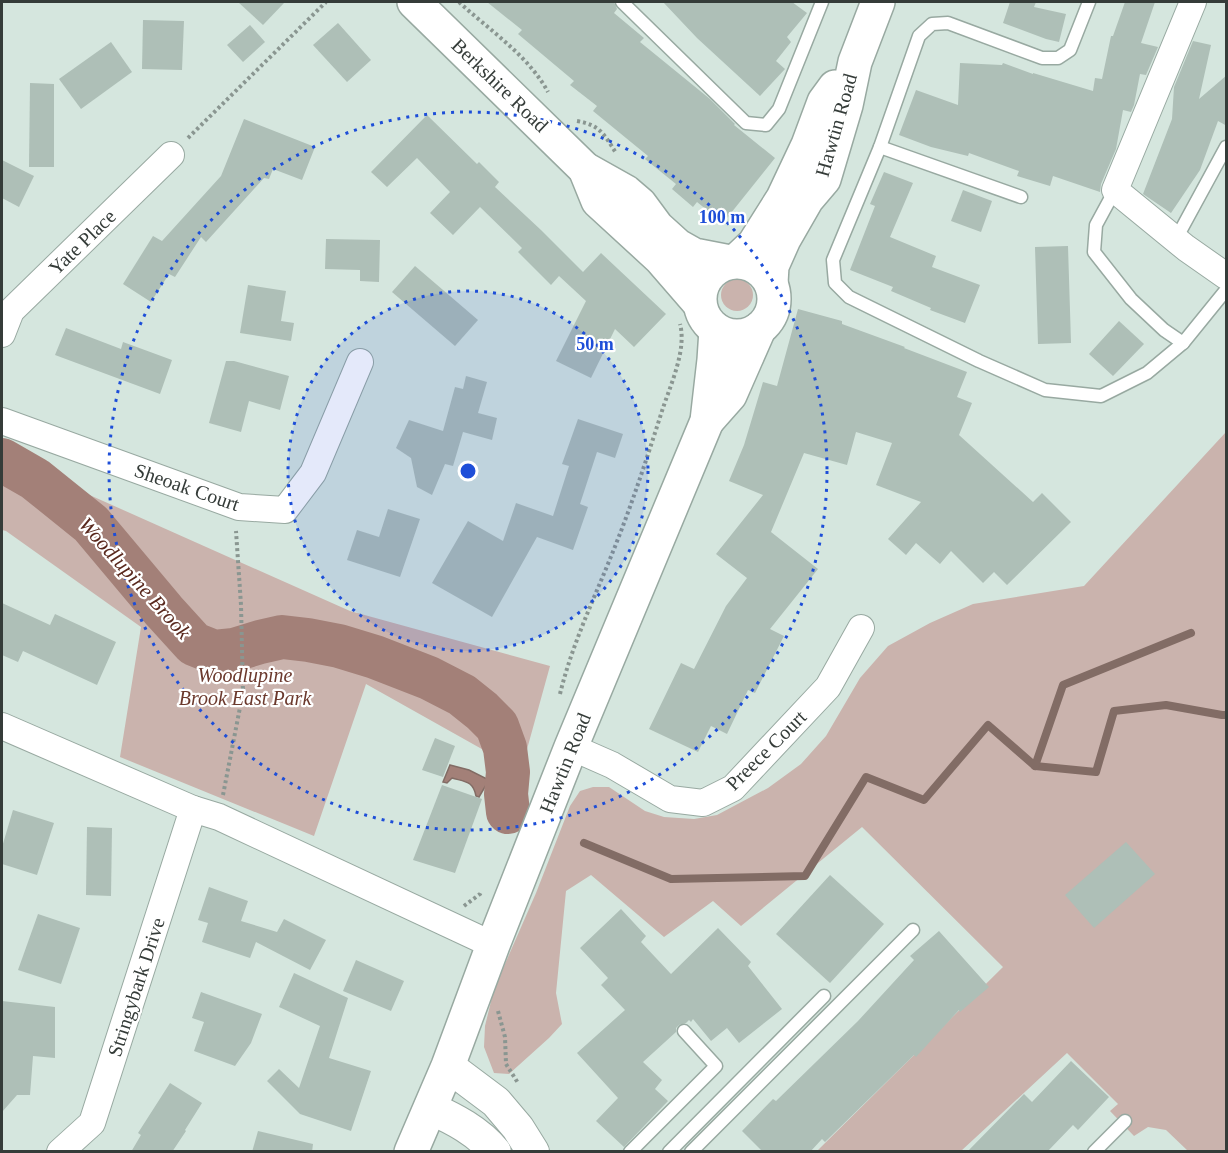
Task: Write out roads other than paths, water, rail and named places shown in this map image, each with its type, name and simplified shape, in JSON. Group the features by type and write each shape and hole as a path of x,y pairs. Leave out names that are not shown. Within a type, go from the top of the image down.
{"main road":[{"name":"Berkshire Road","path":"415,2 585,169 626,192 640,204 657,227 678,246 694,255 733,262"},
{"name":"Hawtin Road","path":"771,283 772,266 784,239 807,199 824,179 846,105 855,62 878,2"},
{"name":"Hawtin Road","path":"733,262 754,244 783,198 808,145 824,102 855,62"},
{"name":"Berkshire Road","path":"585,169 598,201 660,258 699,303"},
{"path":"733,262 747,263 757,267 771,283 774,295 773,308 768,320 759,329 738,336 726,335 716,330 702,313 699,303 700,291 711,272 720,265 733,262"},
{"name":"Hawtin Road","path":"707,421 730,395 759,329"},
{"name":"Hawtin Road","path":"411,1152 448,1065 572,747 707,421 716,330"}],"street":[{"path":"1193,2 1115,190 1227,276"},
{"name":"Yate Place","path":"2,334 11,311 171,155"},
{"name":"Sheoak Court","path":"2,421 239,507 285,510 313,473 360,362"},
{"name":"Preece Court","path":"572,747 612,765 670,799 703,803 733,788 828,687 861,628"},
{"path":"2,726 192,809 219,817 493,945"},
{"name":"Stringybark Drive","path":"60,1152 92,1123 192,809"},
{"path":"448,1065 496,1102 518,1128 533,1152"},
{"path":"430,1108 460,1122 488,1143 495,1152"}],"lane":[{"path":"622,2 746,123 766,125 779,109 822,2"},
{"path":"1089,2 1070,50 1058,58 1042,58 948,23 932,24 919,36 880,147 833,260 835,283 849,297 979,361 1045,390 1101,396 1147,373 1183,343 1227,290"},
{"path":"880,147 1021,197"},
{"path":"1176,239 1227,147"},
{"path":"1115,190 1096,225 1094,252 1131,299 1164,330 1183,343"},
{"path":"691,1152 913,930"},
{"path":"669,1152 824,996"},
{"path":"630,1152 716,1065 684,1031"},
{"path":"1094,1152 1125,1121"}],"waterway":[{"name":"Woodlupine Brook","path":"2,460 35,479 91,524 194,644 214,652 234,650 282,637 308,640 339,646 375,657 429,678 462,695 497,726 505,748 508,772 506,794 508,812"},
{"name":"Woodlupine Brook","path":"584,843 671,879 805,876 866,777 924,800 988,725 1035,766 1063,685 1191,633"},
{"path":"1035,766 1096,772 1114,711 1166,705 1226,715"}],"park label":[{"name":"Woodlupine Brook East Park","path":"245,686"}]}
